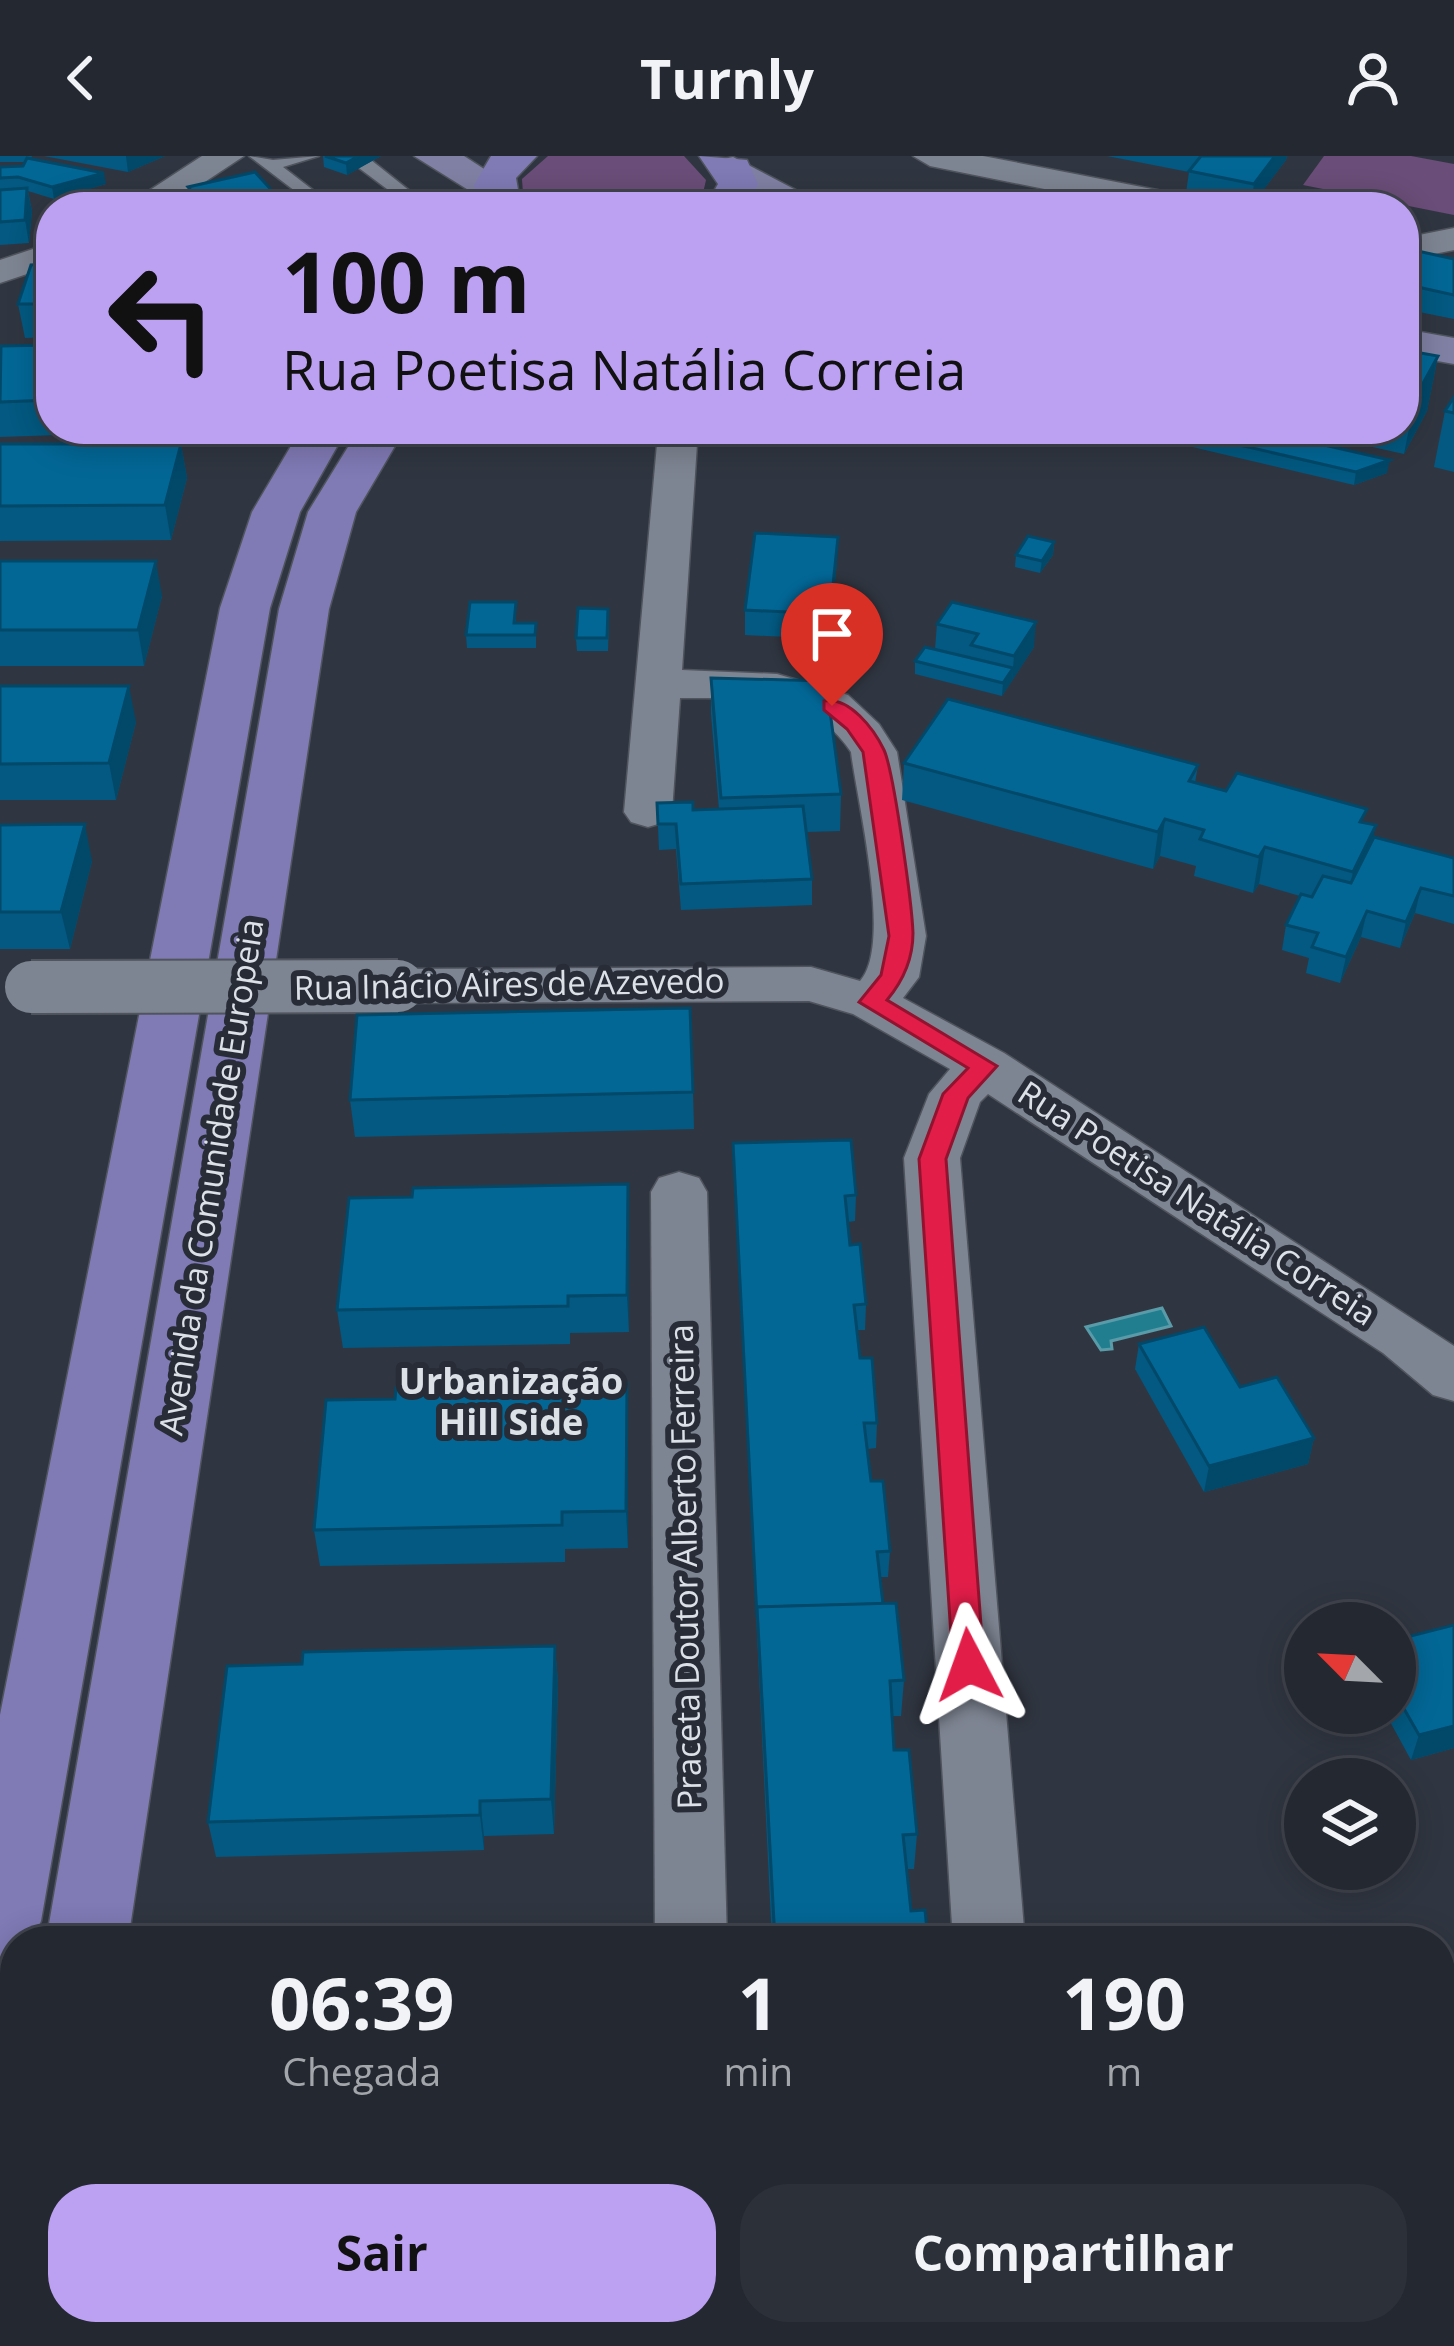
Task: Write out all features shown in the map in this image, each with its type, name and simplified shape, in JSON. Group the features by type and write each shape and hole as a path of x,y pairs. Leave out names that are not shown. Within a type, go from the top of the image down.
{"main road":[{"path":"434,156 499,192"},
{"path":"726,177 761,192"},
{"path":"1419,344 1454,351"},
{"path":"1419,364 1454,371"},
{"name":"Avenida da Comunidade Europeia","path":"0,1921 245,608 276,512 315,444"},
{"name":"Avenida da Comunidade Europeia","path":"89,1926 304,609 332,512 373,444"}],"street":[{"path":"167,192 227,156"},
{"path":"930,156 1112,192"},
{"path":"1419,246 1454,239"},
{"path":"3,276 36,261"},
{"path":"648,812 677,444"},
{"path":"659,684 761,684 832,706 856,724 874,752 901,936 893,977 871,1002"},
{"name":"Rua Inácio Aires de Azevedo","path":"15,987 811,984 871,1002"},
{"name":"Rua Poetisa Natália Correia","path":"871,1002 985,1066 1404,1338 1454,1378"},
{"path":"985,1066 956,1094 932,1159 988,1926"},
{"name":"Praceta Doutor Alberto Ferreira","path":"679,1192 691,1926"}],"lane":[{"path":"265,160 311,156"},
{"path":"265,160 307,192"},
{"path":"365,164 402,192"}],"shaded area":[{"path":"548,156 684,156 706,180 703,192 523,192 522,179"},
{"path":"1324,156 1411,156 1454,164 1454,215 1419,208 1419,192 1338,192 1303,185"}],"water":[{"path":"1162,1308 1171,1326 1111,1341 1112,1349 1101,1350 1086,1327"}],"building":[{"path":"325,156 359,156 346,163"},
{"path":"1201,156 1275,156 1254,184 1189,171"},
{"path":"27,158 104,173 52,187 18,177 0,178 0,167 23,166"},
{"path":"255,172 273,192 192,192 188,187"},
{"path":"27,188 25,220 0,222 0,190"},
{"path":"1419,251 1454,259 1454,295 1419,287"},
{"path":"31,265 36,265 36,304 18,304"},
{"path":"36,345 36,401 0,402 1,346"},
{"path":"1419,353 1438,356 1419,391"},
{"path":"0,444 181,444 165,505 0,506"},
{"path":"1235,444 1320,444 1390,460 1356,472"},
{"path":"755,533 838,537 830,614 745,610"},
{"path":"1028,536 1054,542 1042,561 1016,555"},
{"path":"0,561 156,561 138,630 0,630"},
{"path":"470,602 516,602 514,623 536,623 535,635 466,635"},
{"path":"952,602 1036,622 1014,656 971,645 978,634 937,624"},
{"path":"578,608 608,609 607,638 576,638"},
{"path":"925,647 1013,668 1003,683 915,661"},
{"path":"711,678 826,681 841,794 721,798"},
{"path":"0,686 129,686 109,763 0,764"},
{"path":"948,699 1198,765 1189,781 1226,791 1237,773 1367,809 1360,822 1376,825 1353,872 1265,847 1259,857 1200,839 1204,830 1165,819 1158,832 904,763"},
{"path":"693,802 693,810 803,806 812,879 681,884 676,824 658,824 657,803"},
{"path":"85,824 61,912 0,912 0,825"},
{"path":"1374,837 1454,858 1454,896 1421,888 1406,922 1367,911 1346,957 1312,947 1318,933 1286,925 1301,894 1312,897 1323,876 1351,883"},
{"path":"690,1008 693,1092 350,1100 357,1015"},
{"path":"851,1140 856,1195 845,1196 850,1245 860,1244 866,1304 854,1305 860,1358 872,1358 877,1423 864,1423 871,1481 883,1481 890,1551 877,1552 883,1604 757,1607 757,1618 733,1143"},
{"path":"628,1184 627,1295 568,1296 568,1306 337,1310 349,1198 412,1197 413,1188"},
{"path":"1204,1327 1240,1387 1277,1377 1314,1438 1209,1466 1139,1344"},
{"path":"627,1383 626,1511 562,1512 562,1525 314,1530 326,1400 395,1399 396,1388"},
{"path":"896,1603 904,1680 890,1681 894,1750 909,1750 917,1834 903,1835 911,1911 925,1910 927,1926 774,1926 757,1607"},
{"path":"1454,1625 1454,1726 1419,1735 1416,1730 1416,1635"},
{"path":"555,1646 551,1799 480,1801 480,1815 208,1822 227,1666 302,1664 303,1652"}],"district":[{"name":"Urbanização Hill Side","path":"511,1402"}],"route":[{"path":"832,706 856,724 874,752 901,936 893,977 871,1002 985,1066 956,1094 932,1159 969,1665"}]}
